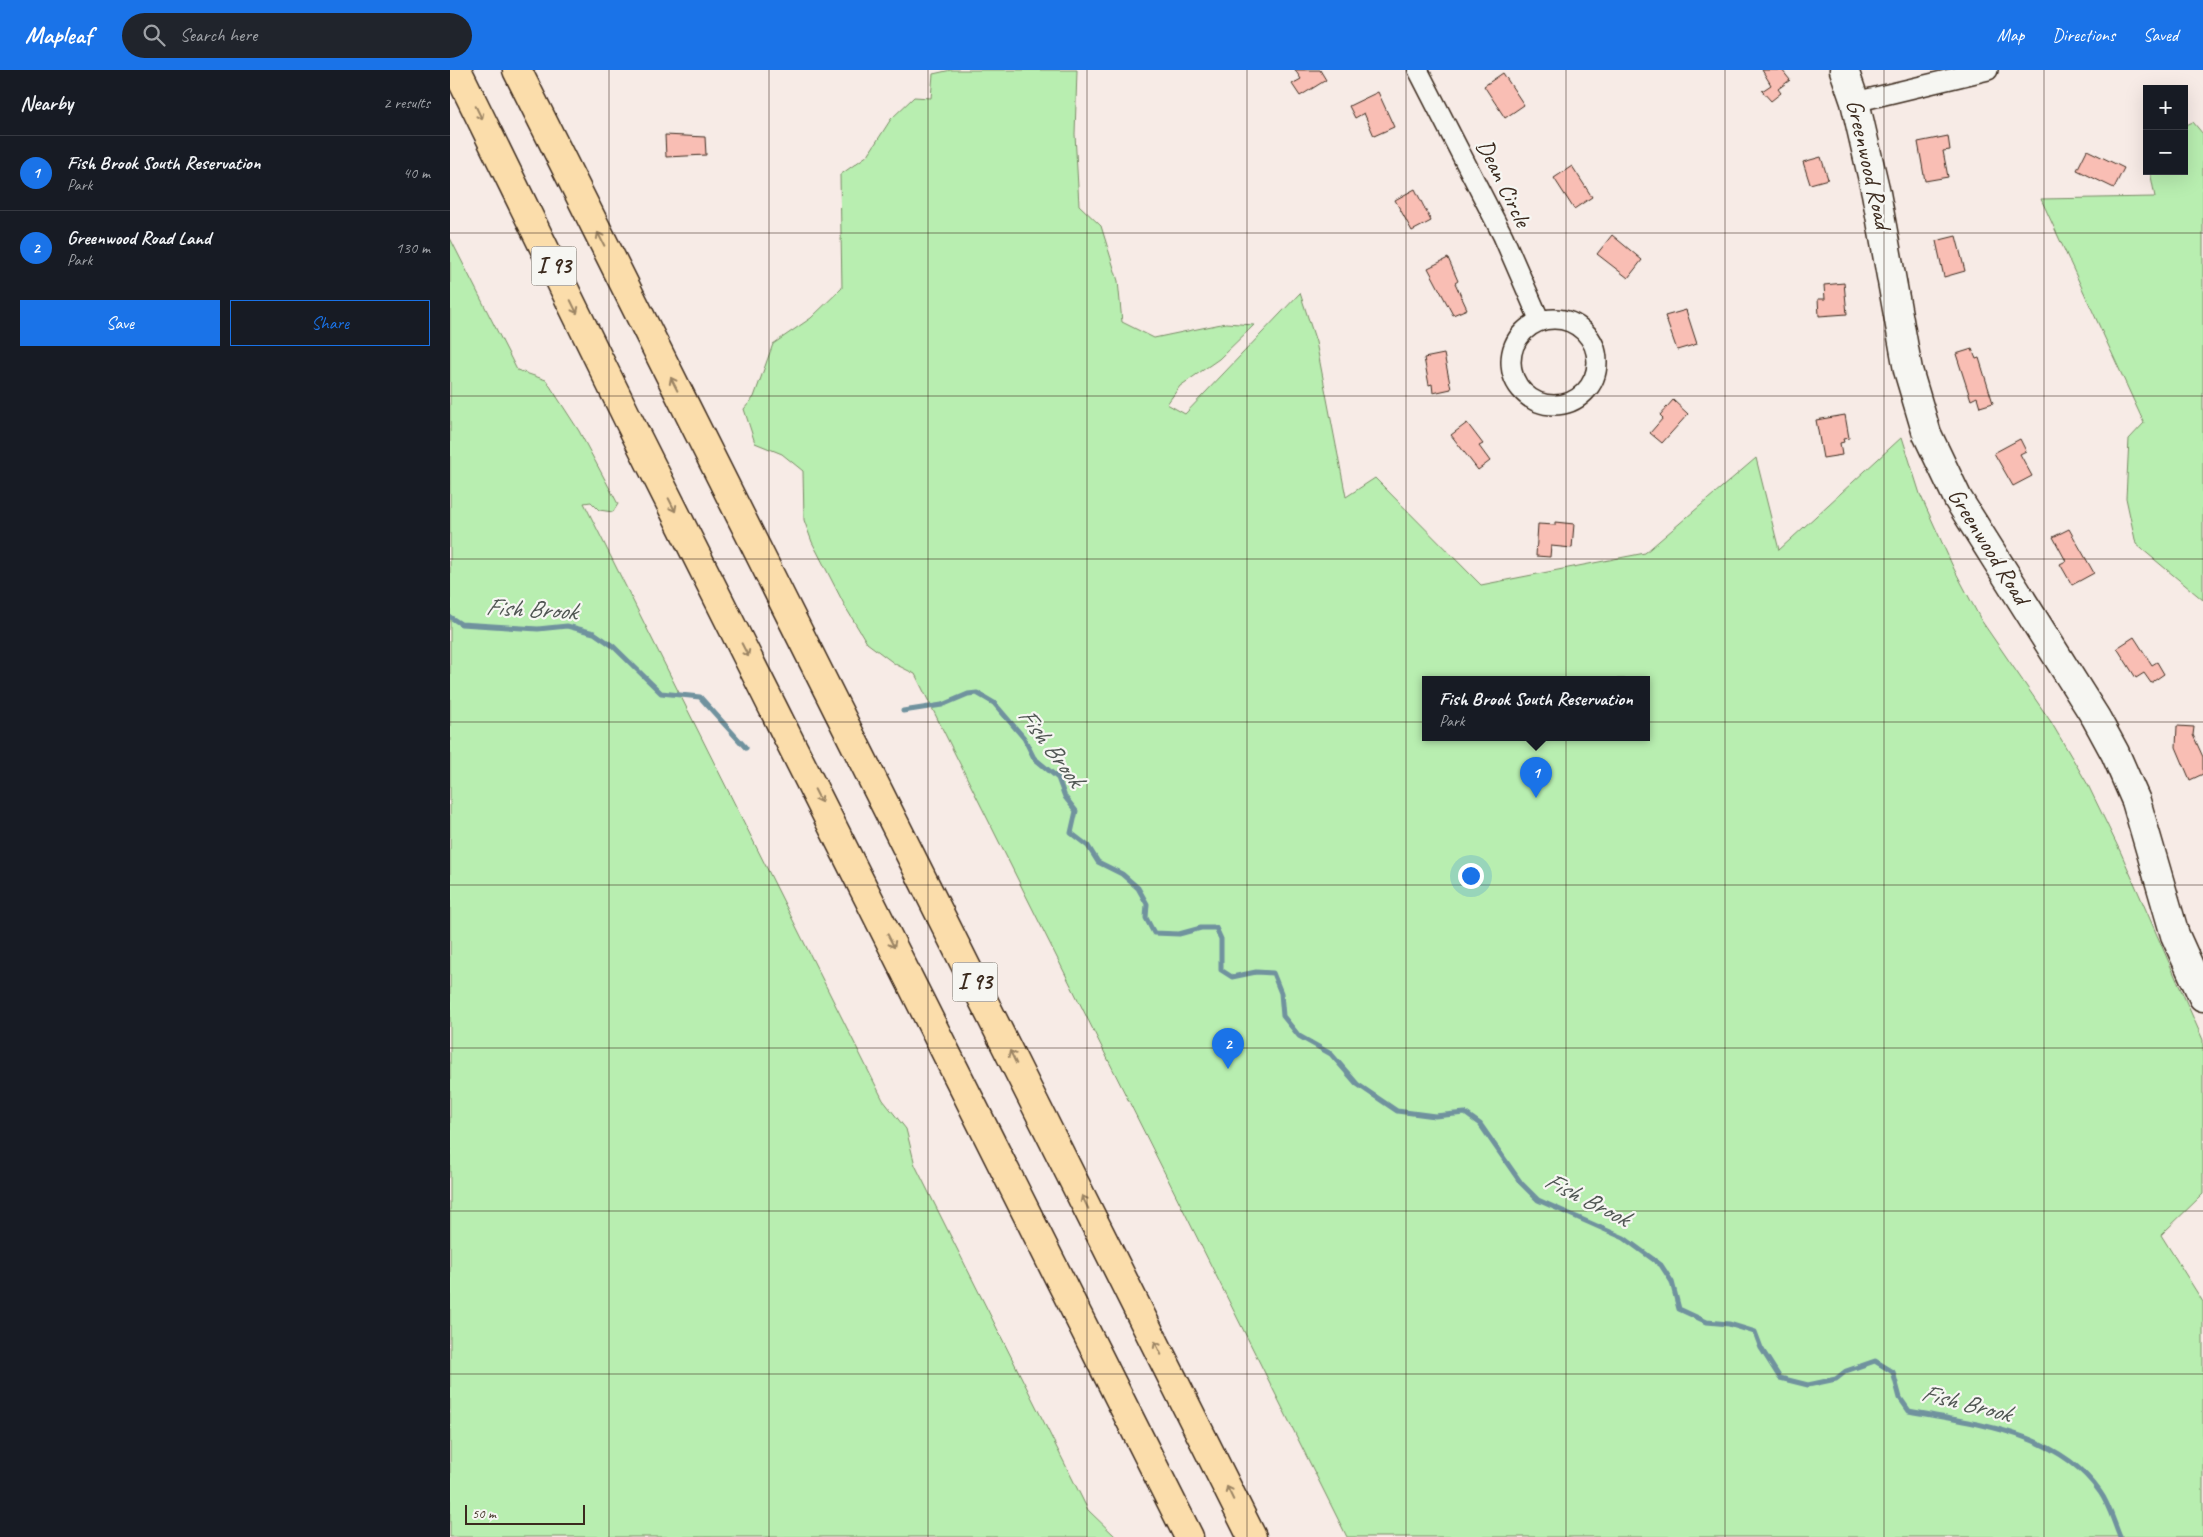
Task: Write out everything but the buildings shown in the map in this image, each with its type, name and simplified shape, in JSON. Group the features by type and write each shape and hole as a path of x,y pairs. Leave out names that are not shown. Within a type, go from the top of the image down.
{"highway":[{"name":"I 93","path":"457,70 629,421 1189,1537"},
{"name":"I 93","path":"518,70 924,878 1252,1537"}],"street":[{"name":"Dean Circle","path":"1418,70 1502,236 1540,321"},
{"name":"Greenwood Road","path":"1844,70 1855,102 1889,255 1900,337 1927,434 1958,499 2096,718 2115,753 2136,801 2175,935 2203,997"},
{"path":"1855,102 1988,70"},
{"path":"1560,319 1578,326 1589,336 1595,350 1597,369 1591,383 1582,395 1564,403 1545,404 1529,396 1522,390 1513,374 1511,364 1514,346 1524,331 1540,321 1560,319"}],"green space":[{"path":"951,70 1077,70 1075,134 1079,205 1101,226 1118,281 1122,322 1154,338 1226,323 1254,325 1219,359 1180,386 1167,404 1185,414 1300,293 1316,342 1346,497 1375,478 1481,585 1645,553 1756,458 1779,550 1902,437 1920,494 1954,569 1981,620 2051,722 2088,785 2121,853 2203,1040 2203,1194 2161,1235 2203,1302 2203,1537 1347,1537 915,674 895,664 867,643 846,608 812,542 804,520 803,471 782,454 755,443 744,409 754,397 773,344 811,318 842,288 840,175 868,155 891,119 914,97 931,98 933,74"},
{"path":"2193,122 2203,134 2203,600 2136,544 2126,498 2129,439 2144,423 2041,199 2155,197 2151,175 2188,175 2188,124"},
{"path":"450,238 517,370 546,380 579,431 618,504 613,512 599,510 591,502 584,503 883,1100 906,1129 915,1165 1088,1510 1116,1537 450,1537"}],"waterway":[{"name":"Fish Brook","path":"450,617 461,624 538,629 567,626 594,633 613,646 661,693 700,697 746,748"},
{"name":"Fish Brook","path":"903,711 942,705 968,694 977,693 994,703 1024,738 1034,758 1058,778 1065,797 1076,811 1071,833 1088,846 1098,862 1122,874 1138,888 1147,904 1146,918 1154,933 1179,934 1201,928 1216,928 1221,939 1221,970 1232,977 1256,972 1273,973 1281,993 1283,1016 1299,1036 1331,1054 1357,1084 1397,1111 1435,1116 1465,1113 1480,1124 1521,1183 1538,1200 1624,1238 1661,1265 1672,1282 1679,1309 1707,1322 1729,1324 1755,1332 1761,1348 1780,1378 1808,1385 1836,1379 1846,1371 1875,1361 1893,1372 1900,1398 1909,1411 1987,1426 2039,1443 2062,1455 2082,1472 2100,1492 2109,1508 2120,1537"}],"place":[{"name":"Fish Brook South Reservation","path":"1536,798"},
{"name":"Greenwood Road Land","path":"1228,1069"}]}
